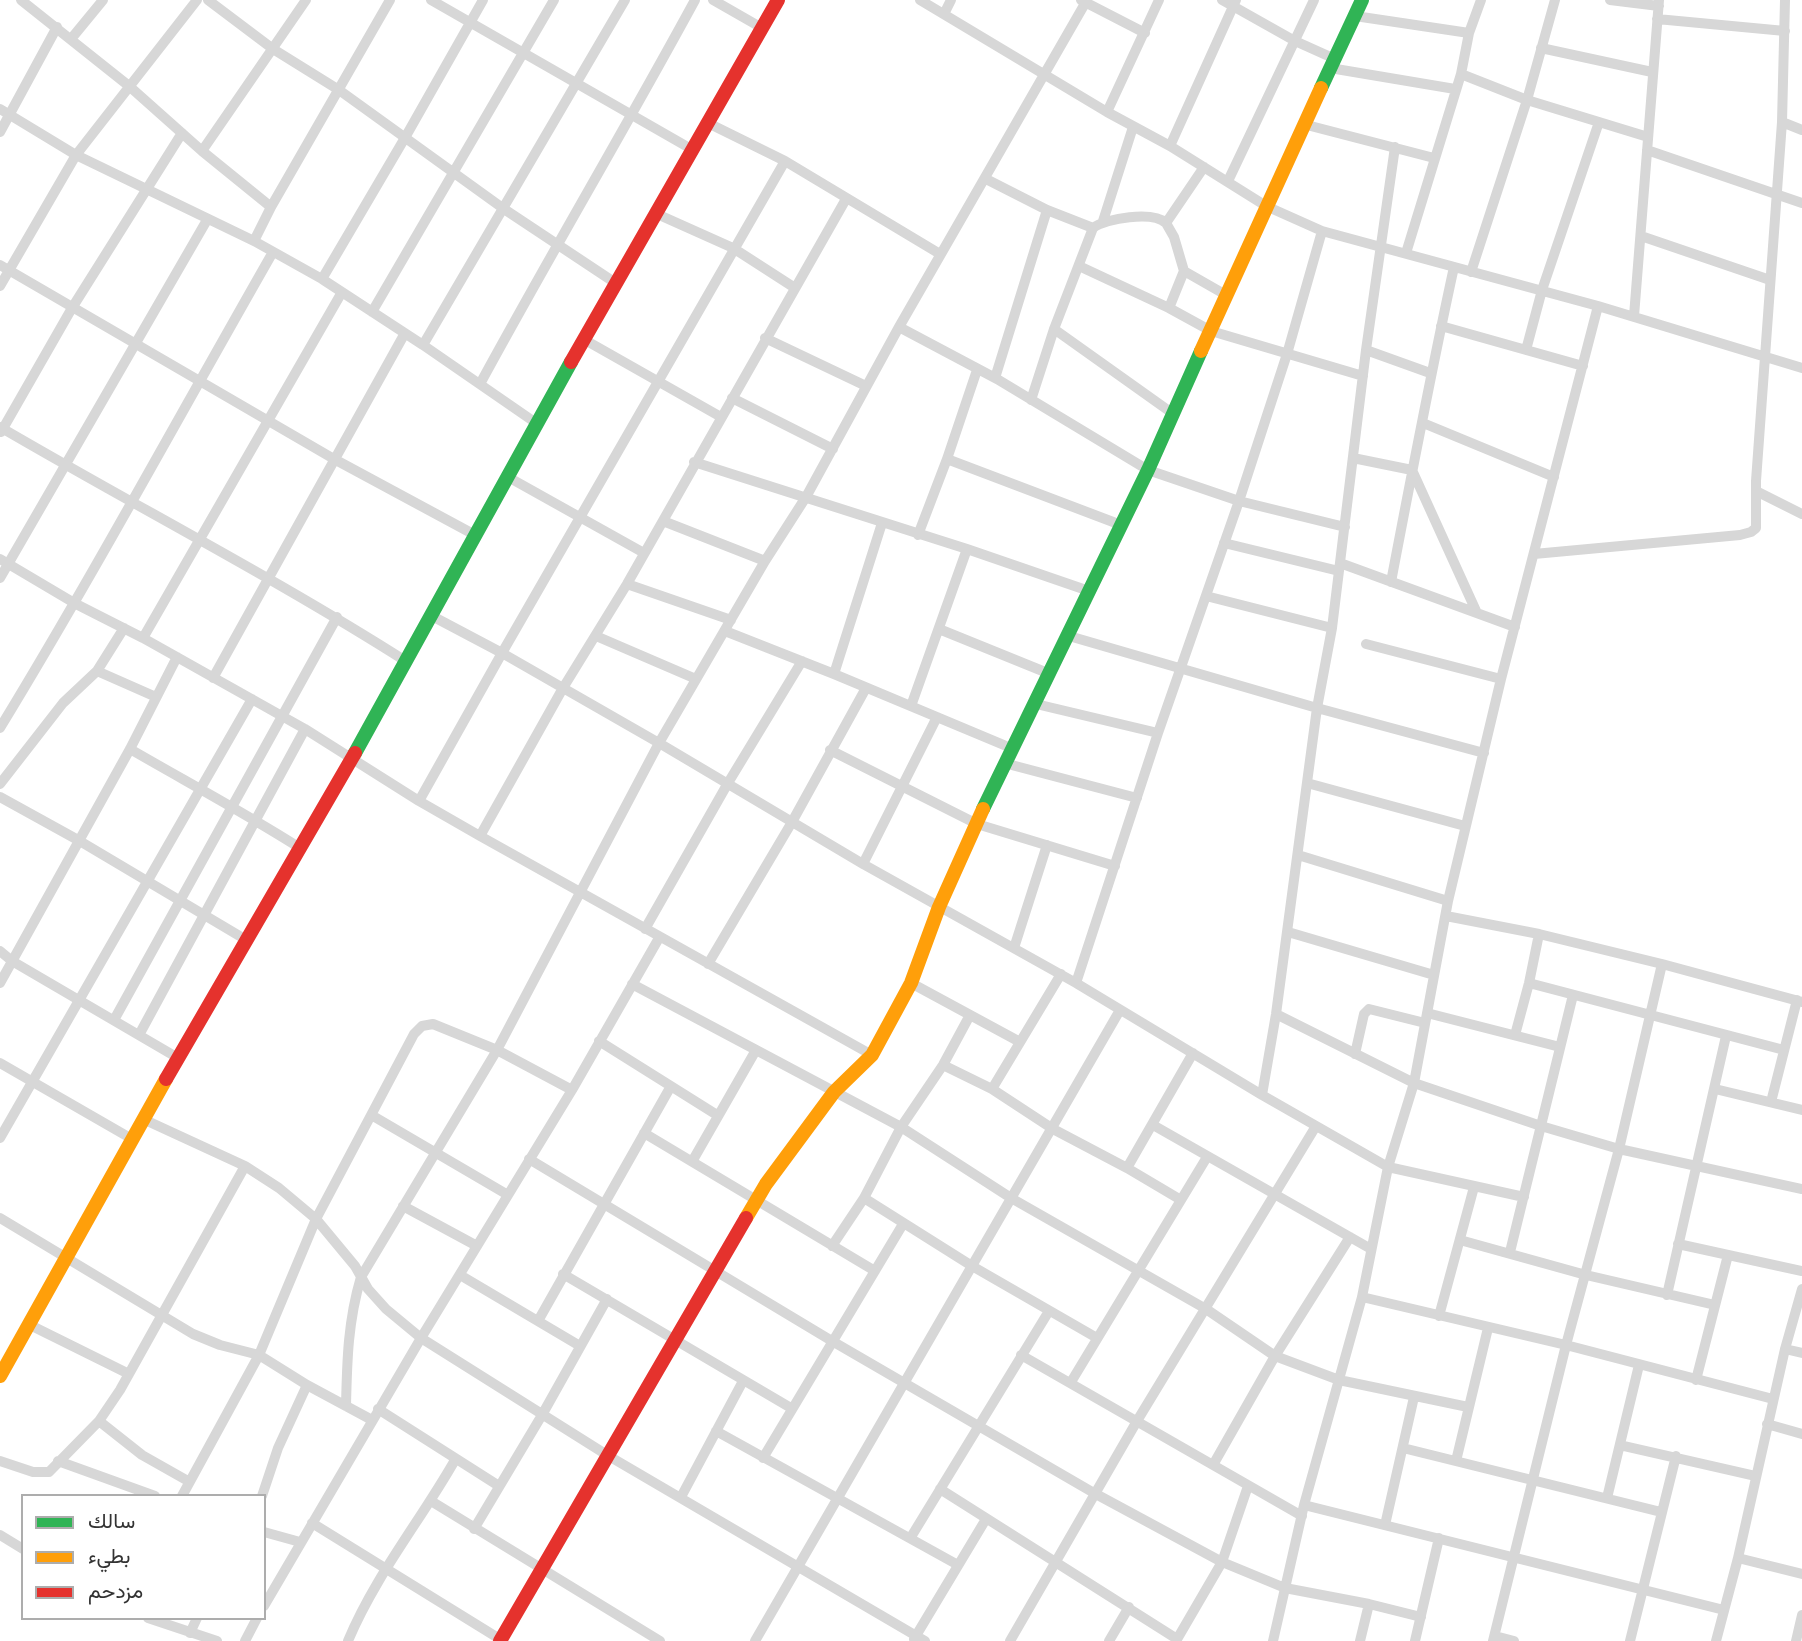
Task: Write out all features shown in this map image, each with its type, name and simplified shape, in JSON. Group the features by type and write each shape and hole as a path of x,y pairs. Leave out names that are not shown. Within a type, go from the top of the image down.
{"main road":[{"path":"0,1376 143,1119 407,662 536,424 778,0"},
{"path":"502,1641 607,1455 766,1184 834,1092 872,1055 911,983 939,908 1004,763 1036,704 1148,470 1303,124 1362,0"}],"street":[{"path":"21,0 33,3 57,27 271,207"},
{"path":"71,39 103,0"},
{"path":"0,286 4,268 76,155 197,0"},
{"path":"208,0 272,48 339,90 504,209 617,284"},
{"path":"202,151 306,0"},
{"path":"254,242 271,207 390,0"},
{"path":"431,0 693,150"},
{"path":"321,279 483,0"},
{"path":"372,312 554,0"},
{"path":"424,345 625,0"},
{"path":"480,384 695,0"},
{"path":"713,0 762,28"},
{"path":"920,0 1107,112 1170,146 1266,206 1322,231 1634,316 1802,368"},
{"path":"944,13 951,0"},
{"path":"1107,112 1159,0"},
{"path":"1222,0 1234,3 1332,63 1455,89"},
{"path":"1228,181 1314,0"},
{"path":"1406,253 1461,74 1469,33 1481,0"},
{"path":"1471,272 1527,100 1555,0"},
{"path":"1610,0 1659,3 1634,316"},
{"path":"1534,554 1751,532 1757,523 1756,491 1764,356 1782,122 1785,0"},
{"path":"346,1406 347,1343 351,1309 361,1277 497,1051 659,743 765,561 806,497 1084,1 1145,33"},
{"path":"1170,146 1234,3"},
{"path":"1355,16 1469,33"},
{"path":"1657,19 1785,31"},
{"path":"0,132 57,27"},
{"path":"1541,48 1652,72"},
{"path":"1461,74 1527,100 1647,137"},
{"path":"0,109 76,155 254,242 321,279 424,345 536,424"},
{"path":"1526,350 1542,290 1599,122"},
{"path":"1782,122 1802,130"},
{"path":"708,124 785,161 940,254"},
{"path":"1303,124 1434,158"},
{"path":"1104,221 1133,127"},
{"path":"182,133 72,308 1,430 337,617 407,662"},
{"path":"1262,1095 1288,932 1317,708 1332,628 1366,350 1395,147"},
{"path":"1647,150 1802,203"},
{"path":"419,802 785,161"},
{"path":"1166,223 1204,167"},
{"path":"986,179 1047,210 1093,228"},
{"path":"480,836 846,199"},
{"path":"995,378 1047,210"},
{"path":"657,214 733,248 795,288"},
{"path":"1031,400 1054,329 1093,228 1104,221 1154,217 1166,223 1174,237 1184,271 1169,308"},
{"path":"0,578 4,561 65,466 207,220"},
{"path":"1076,983 1287,355 1322,231"},
{"path":"1641,236 1770,280"},
{"path":"0,728 76,604 130,503 273,252"},
{"path":"1079,266 1211,331 1363,376"},
{"path":"1391,582 1423,423 1430,373 1454,267"},
{"path":"4,268 334,459 475,535"},
{"path":"1184,271 1226,295"},
{"path":"143,638 342,292"},
{"path":"1273,1641 1304,1505 1362,1297 1388,1167 1414,1083 1448,901 1501,678 1598,306"},
{"path":"1441,326 1583,366"},
{"path":"899,327 995,378 1148,470 1239,500 1345,527"},
{"path":"1054,329 1172,413"},
{"path":"214,678 405,333"},
{"path":"765,338 866,386"},
{"path":"585,340 720,417"},
{"path":"1366,350 1430,373"},
{"path":"918,535 978,370"},
{"path":"732,398 832,449"},
{"path":"1423,423 1554,477"},
{"path":"1353,458 1412,470"},
{"path":"947,459 1121,524"},
{"path":"694,462 1089,591"},
{"path":"1412,470 1477,613"},
{"path":"508,477 645,553"},
{"path":"1756,491 1802,514"},
{"path":"663,521 765,561"},
{"path":"834,674 882,523"},
{"path":"1224,543 1340,567 1391,582 1515,627"},
{"path":"911,706 967,549"},
{"path":"4,561 76,604 143,638 305,729 419,802 872,1055"},
{"path":"627,584 731,620"},
{"path":"1206,596 1332,628"},
{"path":"432,616 659,743 939,908 1076,983 1388,1167 1524,1197"},
{"path":"114,1020 337,617"},
{"path":"2,775 63,704 97,671 124,628"},
{"path":"939,629 1050,674"},
{"path":"725,631 1011,748"},
{"path":"596,636 696,679"},
{"path":"1069,636 1484,753"},
{"path":"1366,643 1501,678"},
{"path":"0,983 131,749 177,657"},
{"path":"645,929 728,783 802,661"},
{"path":"97,671 156,697"},
{"path":"708,964 792,822 866,688"},
{"path":"0,1138 252,699"},
{"path":"1036,704 1158,733"},
{"path":"863,864 937,717"},
{"path":"139,1035 305,729"},
{"path":"131,749 257,820 300,848"},
{"path":"830,750 977,824 1115,866"},
{"path":"1004,763 1137,798"},
{"path":"1307,783 1465,826"},
{"path":"0,797 248,941"},
{"path":"1014,948 1047,845"},
{"path":"1298,855 1448,901"},
{"path":"1446,916 1539,934 1799,1001 1772,1102"},
{"path":"1288,932 1434,975"},
{"path":"1515,1035 1539,934"},
{"path":"266,1602 378,1409 572,1090 659,938"},
{"path":"0,951 12,961 178,1058"},
{"path":"1514,1641 1494,1639 1566,1345 1619,1149 1662,964"},
{"path":"992,1089 1061,975"},
{"path":"911,983 1020,1042"},
{"path":"1529,983 1784,1050"},
{"path":"632,984 901,1128 1011,1198 1206,1308 1275,1356 1339,1380 1468,1407"},
{"path":"1510,1252 1573,995"},
{"path":"1355,1054 1364,1014 1369,1009 1515,1035 1560,1047"},
{"path":"758,1640 798,1566 1120,1010"},
{"path":"1276,1014 1414,1083 1541,1126 1619,1149 1802,1189"},
{"path":"832,1246 864,1198 901,1128 943,1065 970,1015"},
{"path":"182,1494 259,1355 316,1219 373,1116 414,1034 422,1026 433,1024 497,1051 572,1090"},
{"path":"1667,1295 1726,1036"},
{"path":"599,1041 717,1115"},
{"path":"692,1160 756,1050"},
{"path":"1128,1168 1193,1053"},
{"path":"0,1063 132,1139"},
{"path":"943,1065 992,1089 1053,1129 1128,1168 1181,1200"},
{"path":"538,1321 671,1086"},
{"path":"1716,1089 1802,1110"},
{"path":"373,1116 508,1195"},
{"path":"143,1119 245,1166 279,1188 316,1219 355,1266 368,1289 386,1309 421,1338 607,1455 918,1639 986,1519"},
{"path":"1153,1125 1371,1249"},
{"path":"1010,1641 1094,1493 1316,1126"},
{"path":"644,1133 875,1271"},
{"path":"1070,1382 1207,1157"},
{"path":"529,1159 978,1426 1222,1562 1285,1588 1421,1617"},
{"path":"0,1461 44,1474 49,1472 99,1421 129,1374 245,1166"},
{"path":"1439,1316 1474,1187"},
{"path":"864,1198 972,1266 1097,1338"},
{"path":"403,1206 477,1246"},
{"path":"0,1217 193,1334 220,1345 259,1355 372,1420"},
{"path":"763,1458 903,1224"},
{"path":"1213,1465 1275,1356 1350,1237"},
{"path":"1460,1240 1586,1275 1715,1305"},
{"path":"1678,1244 1802,1271"},
{"path":"1696,1380 1728,1255"},
{"path":"564,1274 791,1408"},
{"path":"460,1275 580,1346"},
{"path":"1716,1641 1738,1558 1785,1349 1802,1289"},
{"path":"1362,1297 1566,1345 1773,1399"},
{"path":"474,1529 607,1299"},
{"path":"911,1537 1049,1311"},
{"path":"28,1324 129,1374"},
{"path":"1456,1461 1488,1328"},
{"path":"1785,1349 1802,1353"},
{"path":"1021,1355 1302,1516"},
{"path":"1606,1498 1639,1365"},
{"path":"681,1497 743,1381"},
{"path":"263,1494 278,1448 307,1385"},
{"path":"1385,1525 1414,1397"},
{"path":"378,1409 499,1486"},
{"path":"99,1421 142,1455 188,1481"},
{"path":"1767,1424 1802,1434"},
{"path":"716,1431 958,1565"},
{"path":"1620,1445 1756,1476"},
{"path":"1403,1448 1661,1513"},
{"path":"1630,1641 1676,1456"},
{"path":"348,1641 362,1607 455,1460"},
{"path":"58,1461 149,1494"},
{"path":"940,1489 1177,1640 1222,1562 1248,1486"},
{"path":"431,1501 660,1641"},
{"path":"1304,1505 1643,1592 1724,1610"},
{"path":"312,1523 502,1641"},
{"path":"266,1533 300,1542"},
{"path":"0,1535 21,1548"},
{"path":"1415,1641 1439,1538"},
{"path":"1738,1558 1802,1574"},
{"path":"1360,1641 1369,1604"},
{"path":"1109,1641 1129,1608"},
{"path":"1796,1641 1802,1615"},
{"path":"154,1620 217,1641"},
{"path":"190,1633 196,1620"},
{"path":"245,1641 256,1620"}],"traffic: fast":[{"path":"1321,88 1362,0"},
{"path":"983,809 1148,470 1201,351"},
{"path":"355,753 571,362"}],"traffic: slow":[{"path":"1201,351 1321,88"},
{"path":"746,1218 766,1184 834,1092 872,1055 911,983 939,907 983,809"},
{"path":"0,1376 166,1079"}],"traffic: jam":[{"path":"571,362 778,0"},
{"path":"166,1079 355,753"},
{"path":"500,1641 746,1218"}]}
